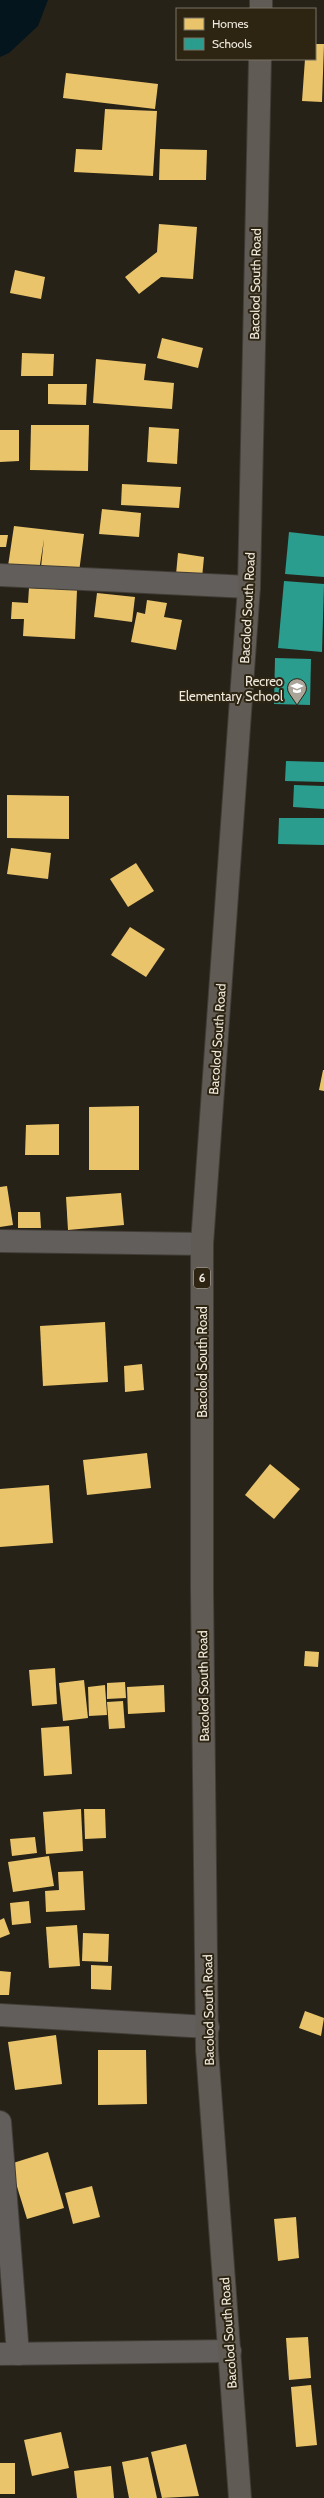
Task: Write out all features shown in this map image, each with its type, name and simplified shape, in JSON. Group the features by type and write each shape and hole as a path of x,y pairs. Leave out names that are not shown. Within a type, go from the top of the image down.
{"highway":[{"name":"Bacolod South Road","path":"240,2498 207,2050 208,2027 202,1590 202,1244 249,587 260,60"}],"street":[{"path":"0,575 249,587"},
{"path":"0,1242 202,1244"},
{"path":"0,2015 208,2027"},
{"path":"0,2122 9,2354 230,2351"}],"water":[{"path":"0,0 48,0 38,26 9,53 0,57"}],"building: Homes":[{"path":"316,44 324,44 322,102 302,101 305,60 316,60"},
{"path":"66,73 158,84 155,109 63,98"},
{"path":"105,109 157,111 153,176 74,172 76,149 102,150"},
{"path":"160,149 207,150 206,180 159,180"},
{"path":"159,224 197,227 193,279 161,277 139,294 125,277 157,252"},
{"path":"15,270 45,277 41,299 10,293"},
{"path":"162,338 203,348 198,368 157,358"},
{"path":"22,353 54,354 53,376 21,376"},
{"path":"96,359 146,364 144,380 174,383 172,409 93,403"},
{"path":"48,384 87,384 86,405 48,404"},
{"path":"31,425 89,425 88,471 30,470"},
{"path":"149,427 179,429 177,464 147,462"},
{"path":"0,430 19,430 19,461 0,462"},
{"path":"122,484 181,487 179,508 121,505"},
{"path":"102,509 141,513 139,537 99,534"},
{"path":"14,526 84,534 79,572 41,567 44,539 39,571 8,566"},
{"path":"0,535 8,535 6,547 0,547"},
{"path":"178,553 204,557 201,588 175,585"},
{"path":"29,588 77,590 75,639 23,636 24,619 11,619 12,602 28,603"},
{"path":"97,593 135,597 132,622 94,617"},
{"path":"147,600 167,603 164,617 182,620 176,650 131,642 137,612 145,614"},
{"path":"7,795 69,796 69,839 7,838"},
{"path":"11,848 51,853 48,879 7,874"},
{"path":"136,863 154,891 128,907 110,879"},
{"path":"130,927 165,949 146,977 111,955"},
{"path":"324,1070 324,1091 319,1090"},
{"path":"139,1106 139,1170 89,1170 89,1107"},
{"path":"59,1124 59,1155 25,1155 26,1125"},
{"path":"7,1186 13,1225 0,1227 0,1187"},
{"path":"121,1193 124,1225 68,1230 66,1197"},
{"path":"18,1212 40,1212 41,1228 18,1228"},
{"path":"105,1322 108,1382 43,1386 40,1326"},
{"path":"142,1364 144,1390 125,1392 124,1366"},
{"path":"147,1453 151,1488 87,1495 83,1460"},
{"path":"270,1464 300,1489 274,1519 245,1495"},
{"path":"49,1485 53,1543 0,1547 0,1489"},
{"path":"305,1651 319,1652 318,1667 304,1666"},
{"path":"55,1668 57,1704 32,1706 29,1670"},
{"path":"84,1680 88,1718 63,1721 59,1683"},
{"path":"125,1682 126,1698 107,1699 107,1683"},
{"path":"105,1685 107,1715 89,1716 88,1687"},
{"path":"164,1685 165,1712 128,1714 127,1687"},
{"path":"123,1701 125,1728 109,1729 107,1702"},
{"path":"69,1726 72,1774 44,1776 41,1728"},
{"path":"81,1809 83,1851 46,1854 43,1812"},
{"path":"84,1809 105,1809 106,1838 85,1839"},
{"path":"35,1837 37,1853 12,1856 10,1839"},
{"path":"49,1856 54,1886 13,1892 8,1862"},
{"path":"83,1871 85,1910 46,1912 45,1891 59,1890 58,1872"},
{"path":"29,1901 31,1923 12,1925 10,1903"},
{"path":"4,1918 10,1934 0,1938 0,1920"},
{"path":"77,1925 80,1966 49,1968 46,1927"},
{"path":"83,1933 109,1934 108,1962 82,1961"},
{"path":"91,1965 112,1966 111,1990 91,1989"},
{"path":"0,1971 11,1972 9,1995 0,1995"},
{"path":"305,2011 324,2018 321,2036 299,2028"},
{"path":"56,2035 62,2084 15,2090 8,2042"},
{"path":"98,2050 146,2050 147,2104 98,2105"},
{"path":"48,2152 64,2208 27,2219 10,2164"},
{"path":"92,2186 100,2217 73,2224 65,2193"},
{"path":"296,2217 299,2258 278,2261 274,2219"},
{"path":"308,2337 311,2378 289,2380 286,2338"},
{"path":"311,2385 317,2445 296,2447 291,2387"},
{"path":"61,2432 69,2468 32,2476 24,2440"},
{"path":"186,2444 199,2496 162,2498 151,2452"},
{"path":"148,2457 157,2498 129,2498 122,2462"},
{"path":"0,2463 15,2463 15,2494 0,2494"},
{"path":"111,2466 114,2498 77,2498 74,2471"}],"building: Schools":[{"path":"289,532 324,536 324,577 285,574"},
{"path":"284,581 324,584 322,652 278,648"},
{"path":"275,658 311,659 310,705 274,704"},
{"path":"286,761 324,762 324,782 285,781"},
{"path":"294,785 324,786 324,809 293,807"},
{"path":"279,818 324,818 324,845 278,844"}],"place":[{"name":"Recreo Elementary School","path":"297,705"}]}
